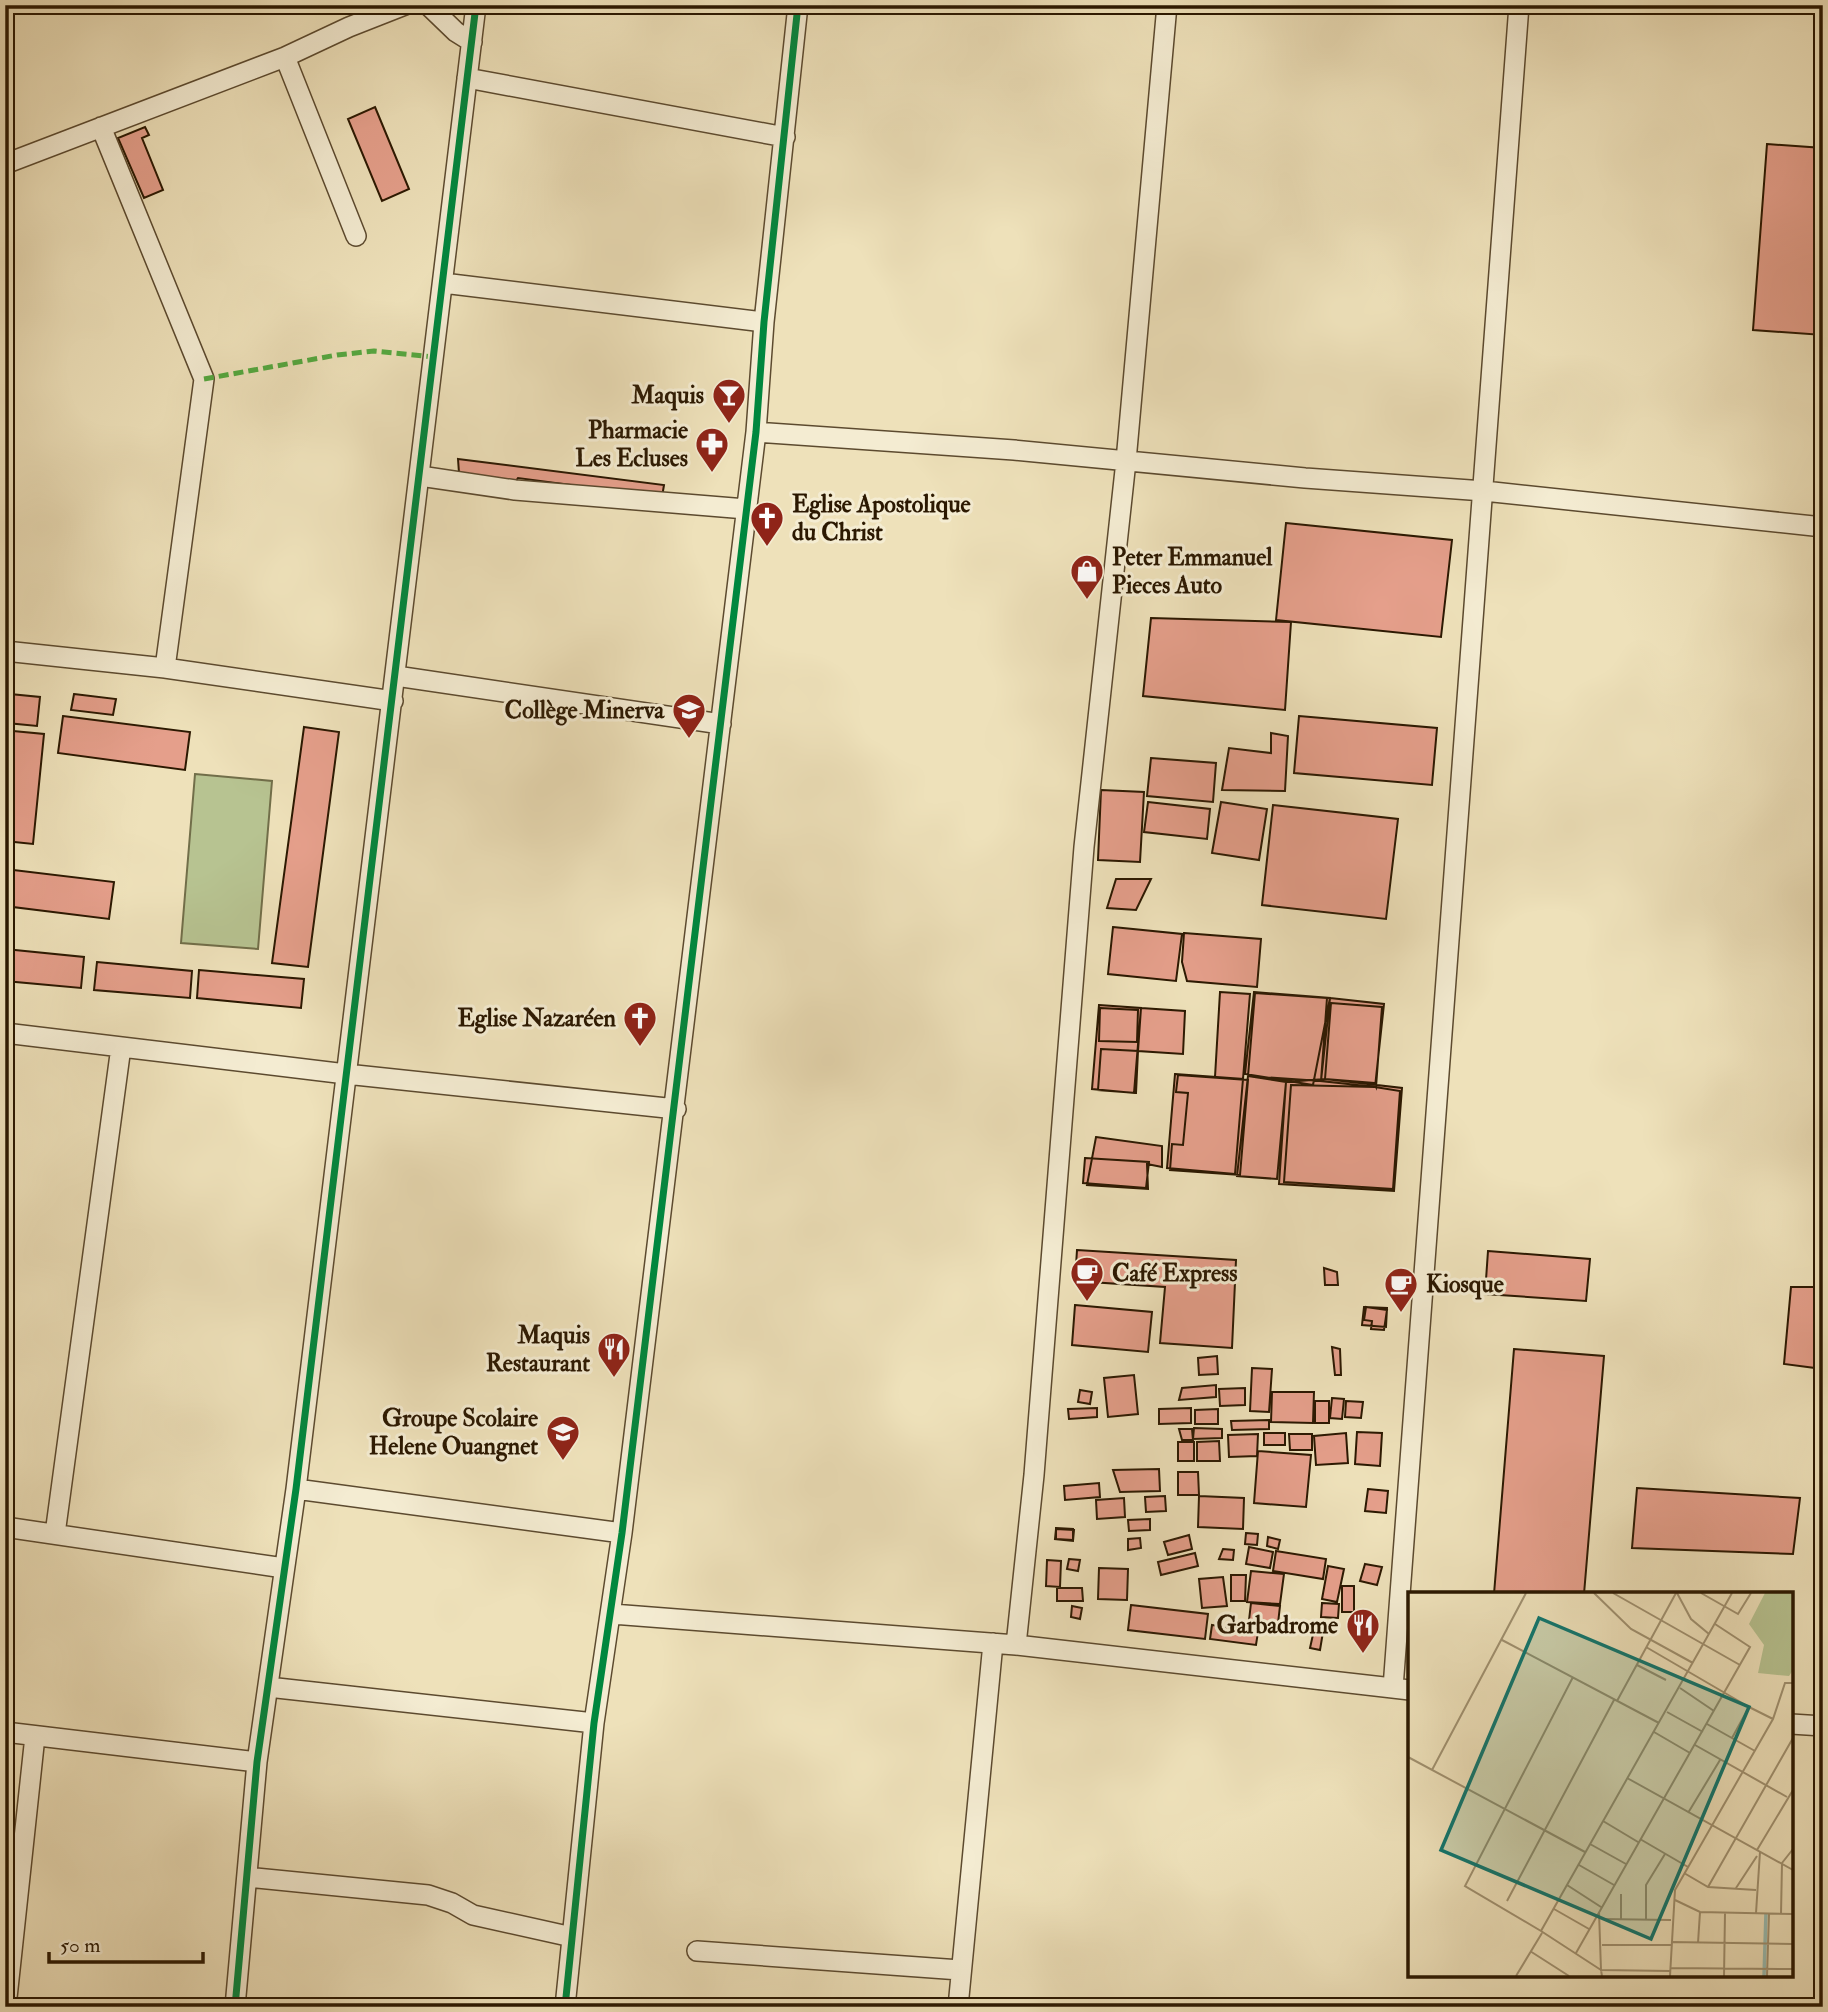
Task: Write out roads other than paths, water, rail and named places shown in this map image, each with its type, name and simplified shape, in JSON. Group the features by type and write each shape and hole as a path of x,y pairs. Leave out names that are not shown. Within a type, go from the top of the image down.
{"street":[{"path":"5,164 285,57 405,5"},
{"path":"428,5 456,32 472,42"},
{"path":"235,2007 257,1762 296,1489 476,5"},
{"path":"565,2007 594,1723 612,1614 676,1109 756,432 764,322 798,5"},
{"path":"1016,1645 1035,1461 1084,847 1126,461 1167,5"},
{"path":"612,1614 1016,1645 1401,1689 1519,5"},
{"path":"285,57 356,236"},
{"path":"467,78 785,137"},
{"path":"101,127 204,379 164,668"},
{"path":"443,283 764,322"},
{"path":"756,432 1014,450 1305,478 1484,491 1823,527"},
{"path":"420,476 515,490 746,509"},
{"path":"5,651 164,668 393,701"},
{"path":"396,676 721,724"},
{"path":"5,1033 346,1074 676,1109"},
{"path":"55,1534 121,1047"},
{"path":"296,1489 622,1533"},
{"path":"5,1527 284,1568"},
{"path":"958,2007 993,1643"},
{"path":"268,1687 594,1723"},
{"path":"1793,1724 1823,1726"},
{"path":"5,1732 257,1762"},
{"path":"6,2007 35,1736"},
{"path":"247,1877 428,1895 452,1903 473,1915 572,1937"},
{"path":"698,1951 960,1970"}],"place":[{"name":"Maquis","path":"729,425"},
{"name":"Pharmacie Les Ecluses","path":"712,474"},
{"name":"Eglise Apostolique du Christ","path":"767,548"},
{"name":"Peter Emmanuel Pieces Auto","path":"1087,601"},
{"name":"Collège Minerva","path":"689,740"},
{"name":"Eglise Nazaréen","path":"640,1048"},
{"name":"Café Express","path":"1087,1303"},
{"name":"Kiosque","path":"1401,1314"},
{"name":"Maquis Restaurant","path":"614,1379"},
{"name":"Groupe Scolaire Helene Ouangnet","path":"563,1462"},
{"name":"Garbadrome","path":"1363,1655"}]}
